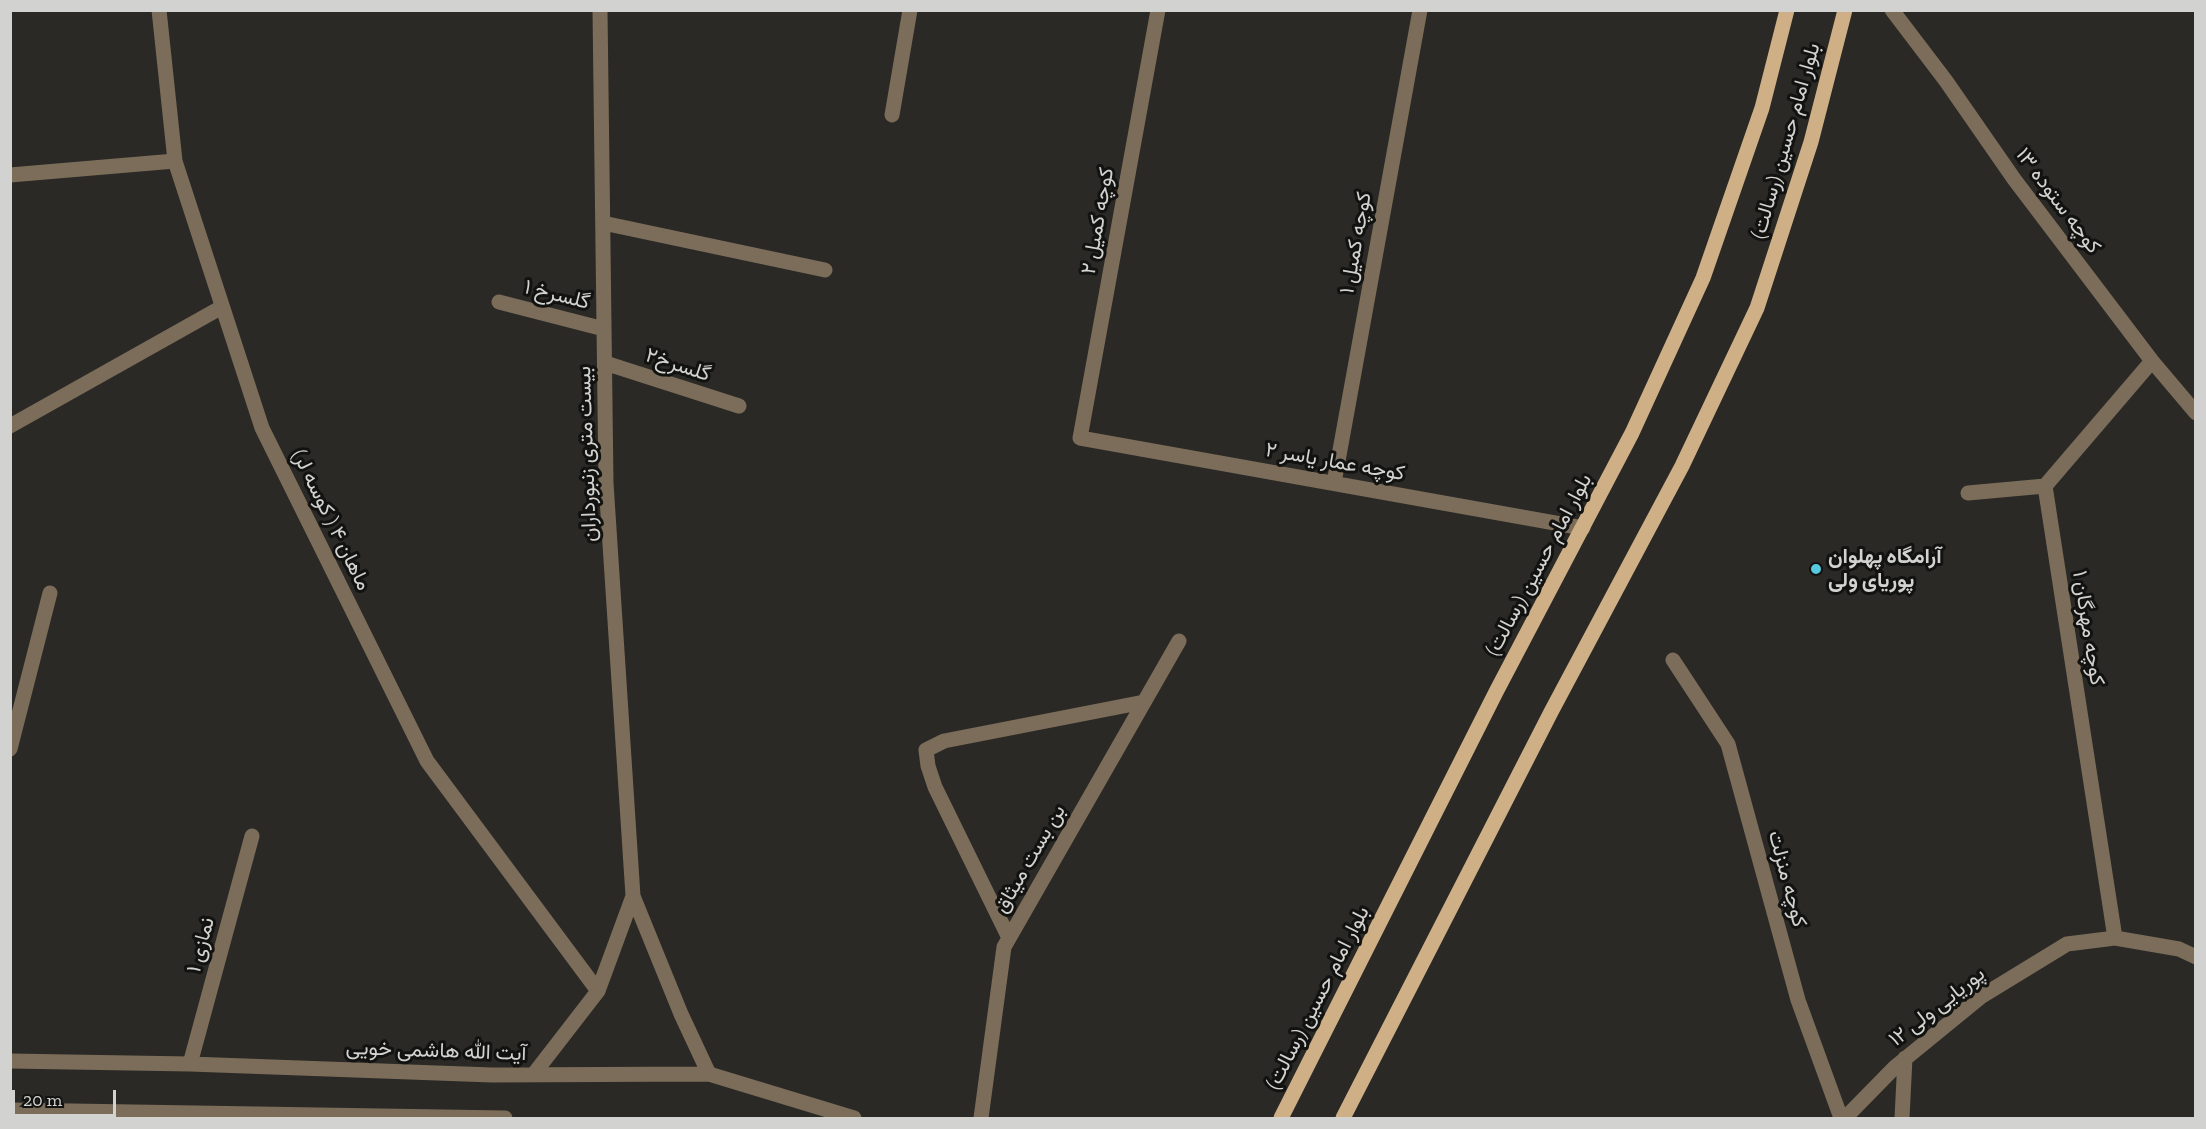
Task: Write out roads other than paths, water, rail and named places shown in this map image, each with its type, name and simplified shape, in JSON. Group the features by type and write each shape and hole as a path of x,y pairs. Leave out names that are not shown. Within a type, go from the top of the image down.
{"main road":[{"name":"بلوار امام حسین (رسالت)","path":"1281,1119 1496,692 1632,433 1703,278 1762,108 1786,10"},
{"name":"بلوار امام حسین (رسالت)","path":"1343,1119 1551,712 1682,466 1757,308 1811,142 1845,10"}],"street":[{"name":"ماهان ۴ ( کوسه لر)","path":"159,10 175,161 262,428 427,761 598,991"},
{"name":"بیست متری زنبورداران","path":"600,10 606,483 633,897 681,1014 709,1074"},
{"path":"892,115 910,10"},
{"name":"کوچه کمیل ۲","path":"1080,438 1158,10"},
{"name":"کوچه کمیل ۱","path":"1334,483 1420,10"},
{"name":"کوچه ستوده ۱۳","path":"1892,10 1946,81 2021,188 2152,361 2196,413"},
{"path":"10,175 175,161"},
{"path":"603,223 825,270"},
{"name":"گلسرخ ۱","path":"499,302 604,329"},
{"path":"10,426 222,307"},
{"path":"1968,493 2045,486 2152,361"},
{"name":"گلسرخ۲","path":"605,363 739,406"},
{"name":"کوچه عمار یاسر ۲","path":"1080,438 1583,528"},
{"name":"کوچه مهرگان ۱","path":"2045,486 2115,938"},
{"path":"10,749 50,593"},
{"name":"بن بست میثاق","path":"981,1119 1004,947 1179,641"},
{"name":"کوچه منزلت","path":"1673,660 1728,744 1798,1000 1843,1119"},
{"path":"1009,938 935,787 927,766 926,750 944,741 1144,702"},
{"name":"نمازی ۱","path":"190,1064 252,836"},
{"name":"بیست متری زنبورداران","path":"534,1075 598,991 633,897"},
{"path":"2115,938 2179,949 2196,957"},
{"name":"پوریایی ولی ۱۲","path":"1843,1119 1905,1058 1982,996 2067,944 2115,938"},
{"path":"1902,1119 1905,1058"},
{"name":"آیت الله هاشمی خویی","path":"10,1061 190,1064 492,1075 709,1074 854,1119"},
{"path":"10,1110 152,1115 505,1119"}],"place":[{"name":"آرامگاه پهلوان پوریای ولی","path":"1816,569"}]}
